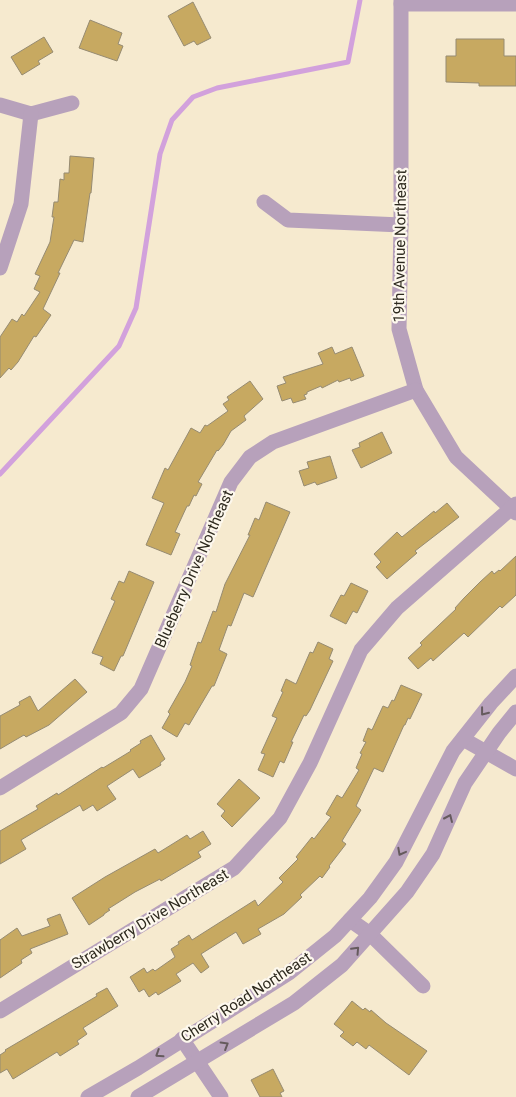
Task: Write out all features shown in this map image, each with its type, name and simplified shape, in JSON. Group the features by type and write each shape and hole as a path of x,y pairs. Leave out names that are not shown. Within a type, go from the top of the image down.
{"street":[{"path":"401,2 516,4"},
{"name":"19th Avenue Northeast","path":"401,2 399,329 416,390 456,457 514,508"},
{"path":"0,105 31,114 72,103"},
{"path":"0,268 21,204 31,114"},
{"path":"264,202 288,220 401,225"},
{"name":"Blueberry Drive Northeast","path":"0,788 120,713 141,689 231,482 250,457 273,442 416,390"},
{"name":"Strawberry Drive Northeast","path":"0,1011 234,868 280,818 310,763 361,650 397,608 514,508"},
{"name":"Cherry Road Northeast","path":"88,1097 289,973 335,936 370,898 396,862 453,751 491,703 516,676"},
{"name":"Cherry Road Northeast","path":"138,1097 294,1003 342,965 407,892 433,854 465,783 516,712"},
{"path":"463,739 516,769"},
{"path":"350,920 370,934 423,986"},
{"path":"182,1039 221,1097"}],"building":[{"path":"193,2 211,38 197,45 194,41 184,46 168,16"},
{"path":"90,20 122,33 118,44 123,46 117,61 79,48"},
{"path":"44,37 53,52 38,61 40,64 22,75 11,57"},
{"path":"456,39 504,39 504,56 516,56 516,86 479,86 479,83 446,82 446,56 456,56"},
{"path":"70,156 94,158 91,193 83,242 74,240 58,273 60,273 43,309 51,315 36,337 34,336 18,362 0,378 0,337 12,319 17,322 22,314 24,316 40,292 34,289 40,276 35,274 50,242 54,202 58,202 60,179 64,180 64,173 69,173"},
{"path":"332,347 335,354 352,347 364,376 351,381 350,378 339,382 338,380 322,388 321,386 307,392 304,395 306,399 293,403 291,398 282,401 277,386 286,383 283,377 323,364 318,353"},
{"path":"250,381 263,399 244,416 246,420 231,431 198,482 202,484 196,496 194,495 189,506 187,506 175,532 180,534 171,555 146,545 164,503 152,498 165,468 168,470 191,428 200,433 205,425 207,426 228,411 223,404 229,400 227,397"},
{"path":"382,432 392,453 361,468 352,450 360,447 359,443"},
{"path":"330,456 337,478 317,485 315,482 304,486 299,471 309,468 307,462"},
{"path":"266,502 290,512 253,597 244,593 231,626 228,625 219,650 227,654 214,686 212,686 189,725 185,723 177,737 162,728 170,714 168,712 185,682 192,666 190,665 198,642 201,643 213,611 216,612 225,584 250,535 248,535 255,518 259,520"},
{"path":"447,503 459,517 415,551 417,553 387,579 376,567 381,562 374,554 397,532 402,537"},
{"path":"516,556 516,595 502,608 500,606 468,637 464,633 433,661 431,658 418,669 408,658 422,645 420,643 492,571 494,574 500,571"},
{"path":"129,571 154,582 123,656 121,656 114,671 100,664 103,657 92,653 115,601 111,599 119,581 124,583"},
{"path":"351,583 368,591 357,613 353,611 346,624 330,616 341,595 344,596"},
{"path":"318,642 333,649 329,659 333,661 310,710 306,716 304,715 291,742 293,742 284,763 280,761 273,777 258,770 265,754 261,753 277,718 272,716 283,692 281,691 286,679 296,684 310,652 313,653"},
{"path":"75,679 87,692 49,725 26,737 24,735 0,749 0,716 20,705 19,702 30,696 38,711"},
{"path":"401,685 422,694 410,719 408,718 404,725 383,772 374,768 356,806 361,810 342,841 346,844 322,878 320,876 284,914 258,929 261,934 243,944 236,932 201,954 209,967 201,973 193,963 176,974 181,981 158,995 156,992 149,997 144,989 139,992 130,977 144,968 147,973 153,969 155,971 175,957 171,949 179,944 178,942 189,935 192,940 255,900 258,906 283,882 279,878 298,859 296,857 312,837 314,839 331,817 326,814 337,795 342,798 359,770 356,768 362,754 360,753 366,742 363,741 368,728 372,730 383,706 388,708 392,700 394,701"},
{"path":"151,735 165,759 160,763 161,765 139,778 133,769 107,786 116,799 97,811 93,805 83,811 80,805 21,840 26,849 0,864 0,831 38,809 36,806 57,793 58,795 131,751 141,743 140,741"},
{"path":"239,779 260,798 232,827 221,816 225,811 217,804"},
{"path":"203,831 211,844 198,852 201,857 161,881 160,879 135,892 108,909 110,910 89,925 72,898 155,849 158,853 187,835 190,839"},
{"path":"60,914 68,934 30,949 32,953 21,960 22,963 0,978 0,940 17,928 22,936 50,926 47,919"},
{"path":"107,988 118,1006 83,1028 87,1034 77,1041 79,1044 60,1056 57,1052 13,1079 7,1069 0,1073 0,1055 5,1050 97,996 96,994"},
{"path":"352,1001 363,1010 365,1008 370,1012 371,1010 386,1023 427,1051 409,1075 369,1045 366,1049 357,1042 353,1046 340,1036 344,1032 334,1024"},
{"path":"273,1069 284,1091 280,1093 282,1097 260,1097 251,1080"}],"waterway":[{"path":"0,474 119,346 136,308 160,154 172,120 193,97 217,88 348,62 360,0"}]}
